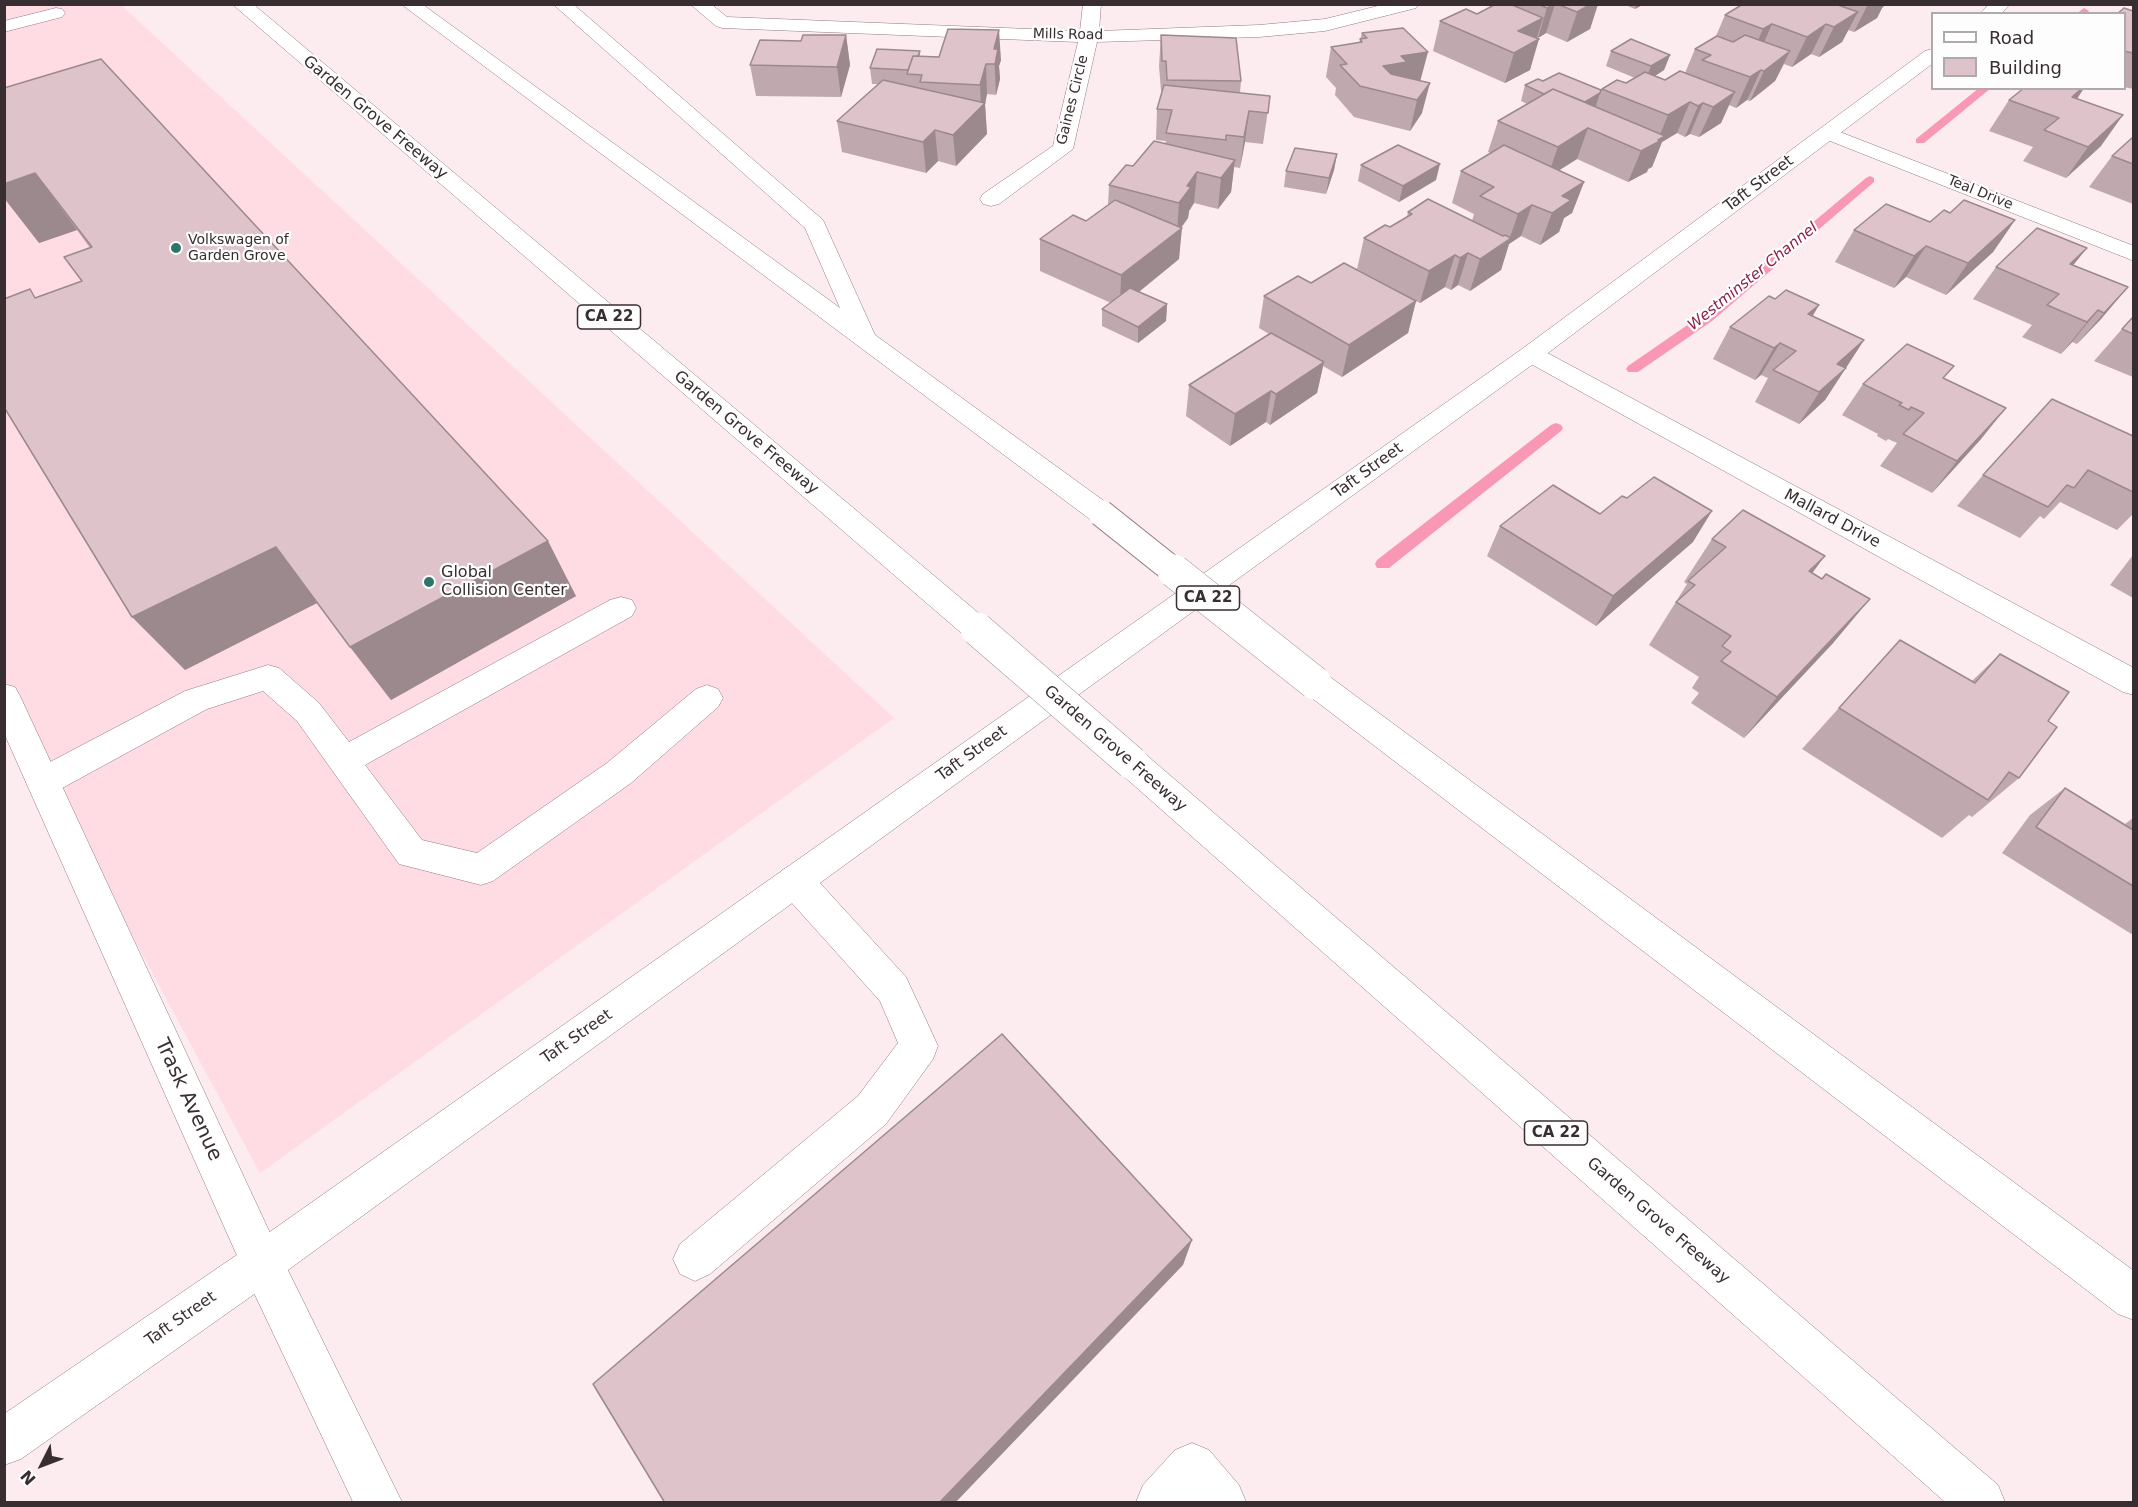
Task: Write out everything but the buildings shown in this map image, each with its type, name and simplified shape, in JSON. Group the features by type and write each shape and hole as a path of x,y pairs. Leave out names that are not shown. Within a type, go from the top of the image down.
{"main road":[{"name":"Garden Grove Freeway","path":"241,4 977,629 1981,1503"},
{"name":"CA 22","path":"410,4 867,343 1101,513 1315,683 2133,1298"},
{"path":"562,4 815,225 867,343"},
{"name":"Mills Road","path":"699,4 722,22 1089,37 1270,30 1325,25 1410,4"},
{"name":"Gaines Circle","path":"991,199 1063,149 1089,37 1092,4"},
{"path":"4,27 56,13"},
{"name":"Taft Street","path":"4,1442 262,1263 1531,354 1931,56"},
{"name":"Teal Drive","path":"1827,133 2133,254"},
{"name":"Mallard Drive","path":"1531,354 2133,683"},
{"path":"343,761 621,608"},
{"path":"43,782 196,700 268,677 308,712 411,853 481,870 619,773 707,698"},
{"name":"Trask Avenue","path":"4,696 262,1263 378,1503"},
{"path":"695,1259 872,1110 919,1046 892,989 795,881"},
{"path":"1160,1503 1192,1467 1222,1503"}],"shaded area":[{"path":"4,5 121,5 894,718 260,1173 5,699"}],"waterway":[{"name":"Westminster Channel","path":"1920,141 1984,90"},
{"name":"Westminster Channel","path":"1633,369 1707,318 1870,180"},
{"name":"Westminster Channel","path":"1383,564 1556,428"}],"place":[{"name":"Volkswagen of Garden Grove","path":"176,248"},
{"name":"Global Collision Center","path":"429,582"}]}
